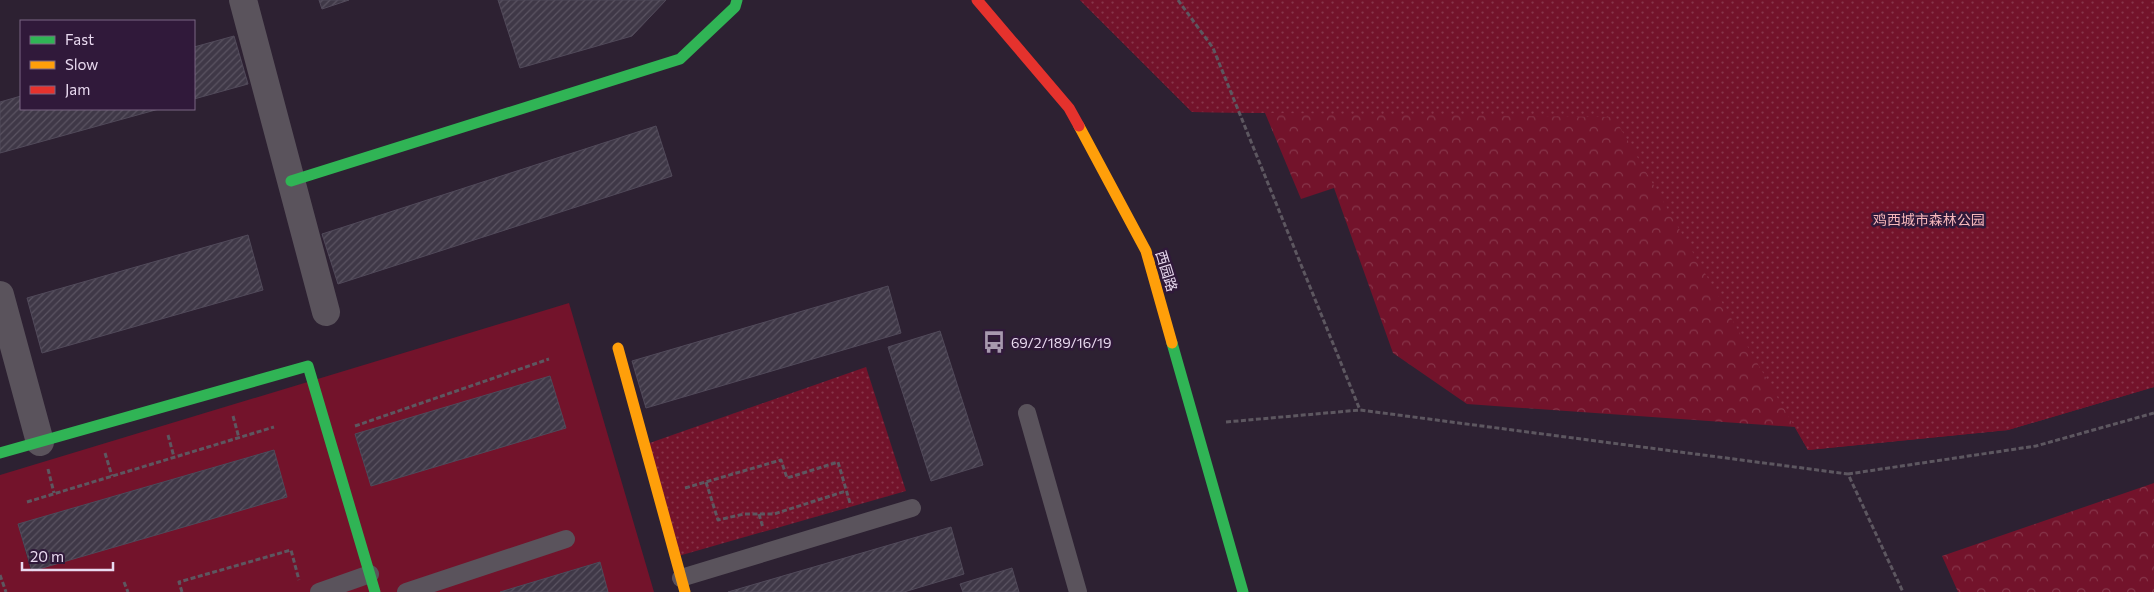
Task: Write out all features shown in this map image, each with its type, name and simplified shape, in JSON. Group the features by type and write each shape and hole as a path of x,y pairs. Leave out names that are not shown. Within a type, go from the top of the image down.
{"street":[{"path":"243,0 326,312"},
{"path":"291,181 680,59 735,7 737,0"},
{"name":"西园路","path":"977,0 1069,108 1146,251 1243,592"},
{"path":"0,295 40,442"},
{"path":"618,348 683,585"},
{"path":"0,453 308,366 375,592"}],"lane":[{"path":"1027,413 1078,592"},
{"path":"683,585 912,508"},
{"path":"406,592 566,539"},
{"path":"319,592 370,574"}],"path":[{"path":"1178,0 1213,48 1360,410"},
{"path":"329,435 549,359"},
{"path":"1196,425 1360,410 1848,474 2036,446 2154,413"},
{"path":"27,502 274,427"},
{"path":"658,496 781,460 787,478 838,462 857,525"},
{"path":"1848,474 1903,592"},
{"path":"706,482 718,520 744,514 774,514 846,491"},
{"path":"182,592 179,582 291,550 300,584"},
{"path":"0,575 6,592"},
{"path":"124,582 128,592"}],"green space":[{"name":"鸡西城市森林公园","path":"1080,0 2073,0 2154,387 2008,430 1808,450 1795,427 1467,404 1393,353 1334,188 1301,199 1265,113 1192,112"},
{"name":"鸡西城市森林公园","path":"1080,0 2154,0 2154,387 2008,430 1808,450 1614,117 1192,112"},
{"path":"569,303 654,592 608,592 599,562 500,592 0,592 0,475","holes":["550,376 565,428 371,486 355,435","273,450 287,497 31,571 18,524"]},
{"path":"866,367 906,491 675,557 644,445"},
{"path":"2154,483 2154,592 1958,592 1942,556"}],"building":[{"path":"319,0 349,0 322,9"},
{"path":"498,0 666,0 632,36 520,68"},
{"path":"234,36 248,84 195,99 195,47"},
{"path":"20,96 20,110 155,110 0,153 0,102"},
{"path":"656,126 672,176 338,284 322,234"},
{"path":"248,235 263,290 42,353 27,298"},
{"path":"888,286 901,333 646,408 632,361"},
{"path":"940,331 983,465 931,481 888,347"},
{"path":"550,376 566,428 371,486 355,434"},
{"path":"274,450 287,497 32,571 18,524"},
{"path":"951,527 964,574 904,592 728,592"},
{"path":"600,562 608,592 500,592"},
{"path":"1012,568 1019,592 963,592 960,584"}],"traffic: fast":[{"path":"291,181 680,59 735,7 737,0"},
{"path":"1172,343 1243,592"},
{"path":"0,453 308,366 375,592"}],"traffic: slow":[{"path":"1079,126 1146,251 1172,343"},
{"path":"618,348 685,592"}],"traffic: jam":[{"path":"977,0 1069,108 1079,126"}],"place":[{"name":"69/2/189/16/19","path":"994,342"}]}
